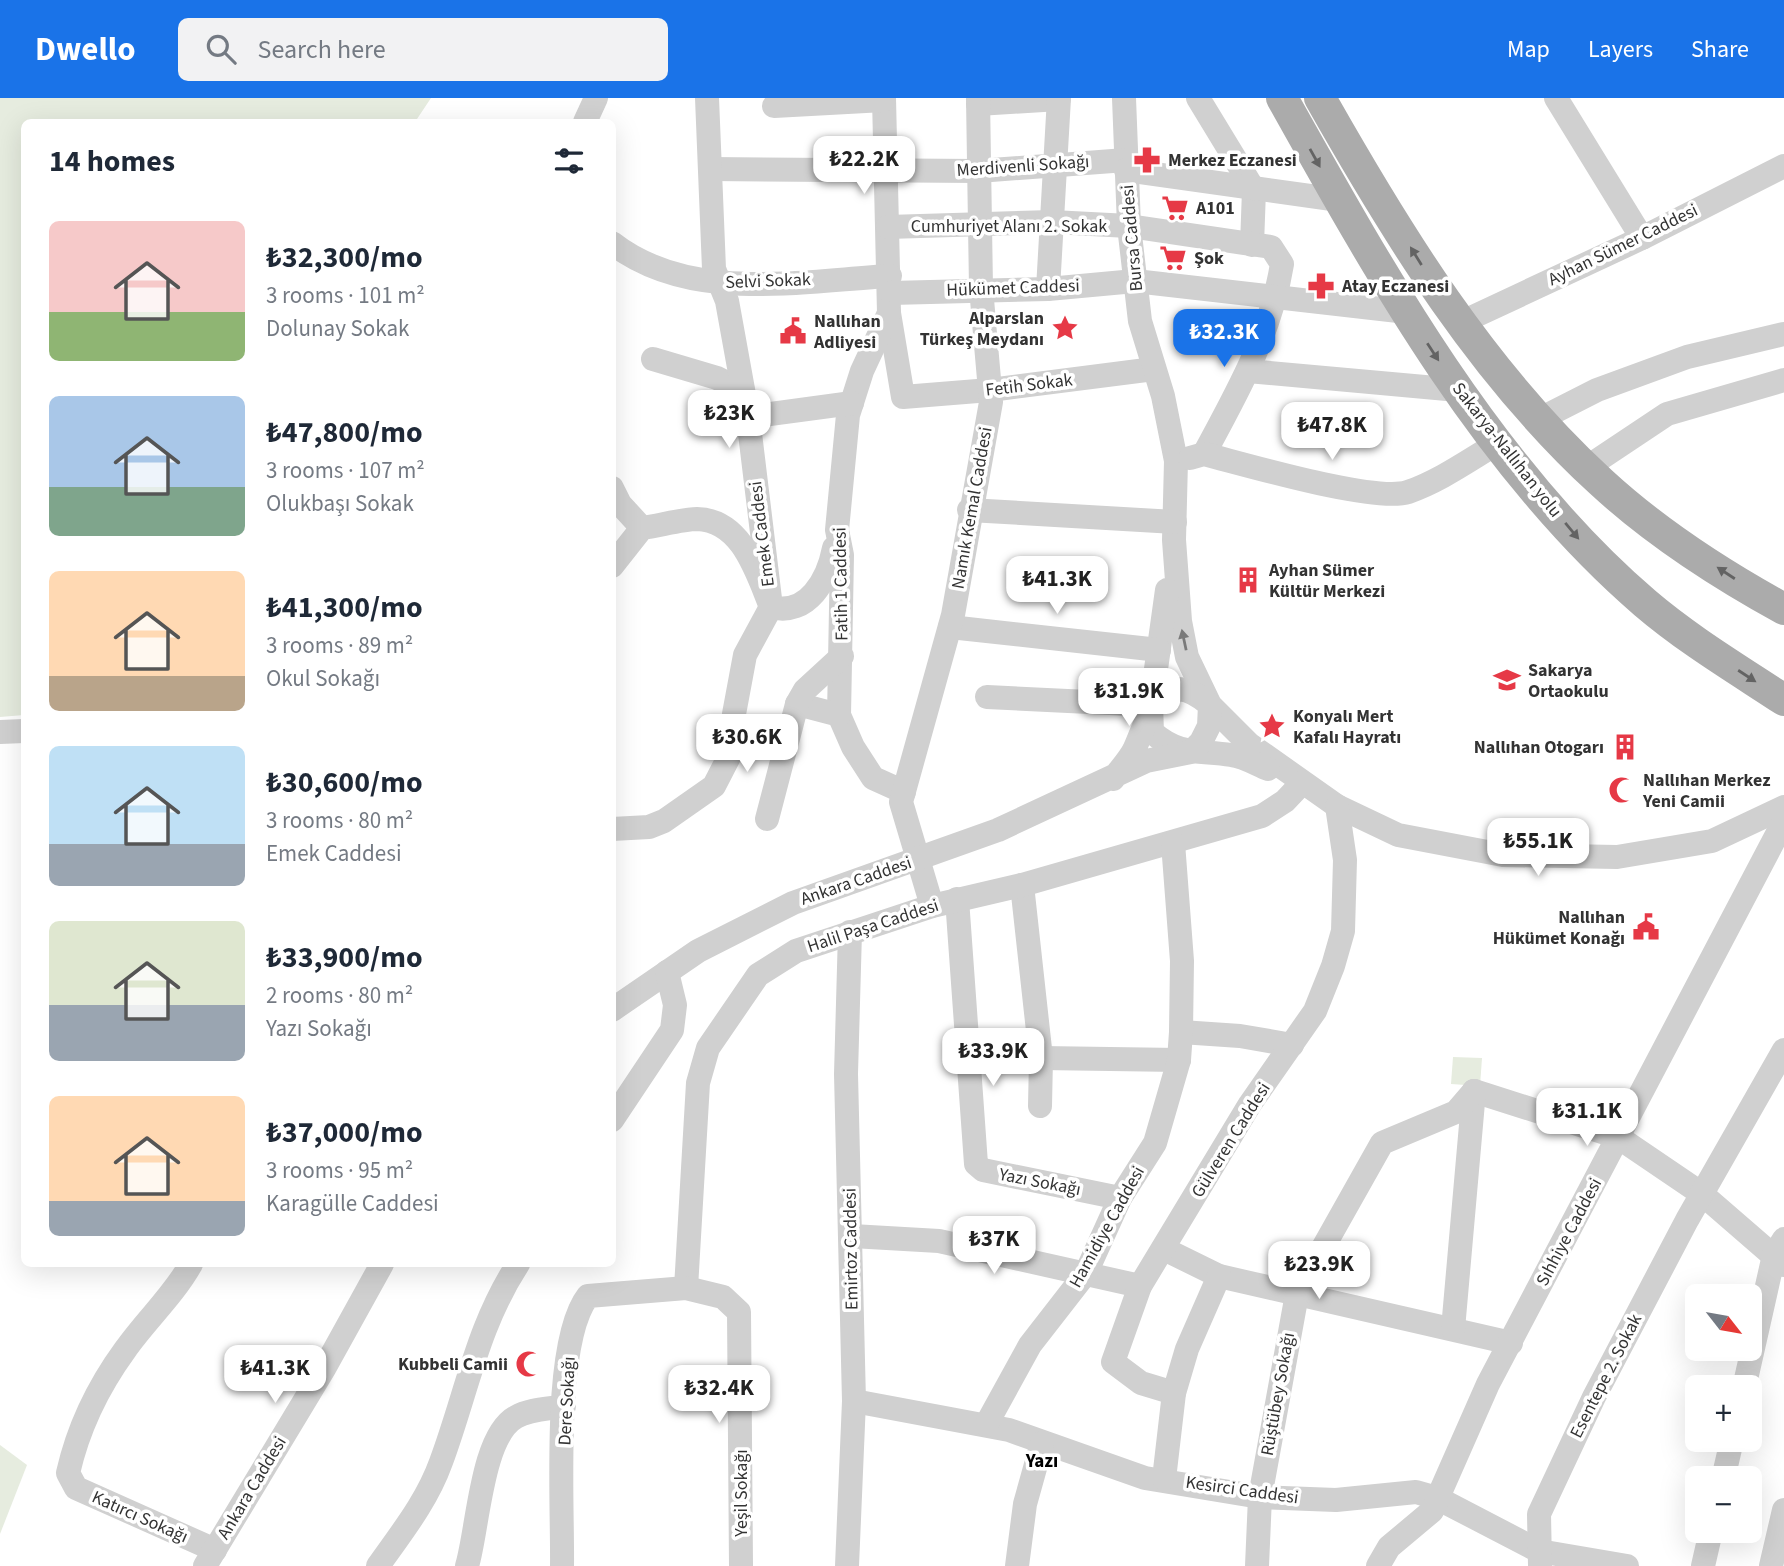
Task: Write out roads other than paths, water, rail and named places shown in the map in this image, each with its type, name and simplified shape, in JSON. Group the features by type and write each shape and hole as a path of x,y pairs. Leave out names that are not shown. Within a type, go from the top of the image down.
{"main road":[{"name":"Sakarya-Nallıhan yolu","path":"1282,98 1339,200 1407,312 1458,390 1497,443 1581,541 1646,604 1784,700"},
{"path":"1320,98 1444,301 1538,420 1586,468 1645,520 1784,609"}],"street":[{"path":"586,119 596,98"},
{"path":"605,98 605,119"},
{"name":"Emek Caddesi","path":"616,830 649,827 664,821 714,786 732,751 734,714 745,655 771,607 748,417 733,328 714,269 708,98"},
{"name":"Bursa Caddesi","path":"1124,98 1129,226 1140,321 1176,461 1174,531 1180,621 1187,657 1210,705 1249,744 1302,783"},
{"path":"1198,98 1254,190 1252,246"},
{"path":"1556,98 1642,238"},
{"path":"774,106 884,99 890,294"},
{"path":"989,101 1059,99 1048,289"},
{"name":"Namık Kemal Caddesi","path":"932,906 916,860 901,802 950,627 990,402 981,288 978,171 989,101"},
{"name":"Merdivenli Sokağı","path":"710,169 885,172 978,171 1057,164 1126,165 1254,190 1339,200"},
{"name":"Ayhan Sümer Caddesi","path":"1460,323 1642,238 1784,166"},
{"name":"Cumhuriyet Alanı 2. Sokak","path":"888,227 1052,222 1129,226 1271,247 1282,264 1277,298"},
{"name":"Selvi Sokak","path":"616,245 649,265 721,284 890,294"},
{"name":"Hükümet Caddesi","path":"890,294 981,288 1048,289 1135,281 1407,312"},
{"name":"Fetih Sokak","path":"890,294 903,397 990,390 1154,369"},
{"name":"Fatih 1 Caddesi","path":"890,294 848,415 838,530 842,555 839,715 853,747 873,778 904,792"},
{"path":"1204,454 1248,371 1277,298"},
{"path":"1538,420 1597,390 1687,357 1784,334"},
{"path":"653,359 717,378 743,391"},
{"path":"1248,371 1458,390"},
{"path":"1586,468 1667,414 1779,385"},
{"path":"748,417 852,403"},
{"path":"1176,461 1204,454 1369,492 1406,493 1448,473 1497,443"},
{"path":"616,496 620,505 642,528"},
{"path":"969,510 1174,531"},
{"path":"616,561 642,528 696,519 715,524 738,539 753,562 771,607 796,608 818,590 830,571 838,530"},
{"name":"Bursa Caddesi","path":"1174,531 1152,705 1152,732 1167,746 1191,752 1234,755 1302,783"},
{"path":"950,627 1159,650"},
{"path":"768,819 797,704 805,690 842,656"},
{"path":"987,697 1152,705 1166,692 1179,688 1193,691 1210,705 1209,726 1201,743 1191,752"},
{"path":"797,704 839,715"},
{"name":"Ankara Caddesi","path":"1113,779 1134,751 1152,705"},
{"path":"0,732 21,731"},
{"name":"Ankara Caddesi","path":"616,1007 698,951 793,903 998,830 1113,779 1146,761 1191,752"},
{"path":"1302,783 1337,806 1398,835 1503,855 1618,857 1712,841 1784,807"},
{"name":"Halil Paşa Caddesi","path":"686,1287 698,1083 708,1048 758,975 796,951 932,906 1022,885 1262,816 1285,801 1302,783"},
{"name":"Gülveren Caddesi","path":"1174,1394 1142,1383 1112,1362 1140,1286 1250,1104 1315,1011 1343,931 1345,860 1337,806"},
{"name":"Sıhhiye Caddesi","path":"1378,1566 1389,1547 1432,1511 1511,1343 1784,821"},
{"name":"Hamidiye Caddesi","path":"986,1425 1030,1345 1086,1273 1120,1198 1156,1143 1179,1060 1181,1032 1182,961 1173,843"},
{"path":"1022,885 1041,1058 1040,1107"},
{"name":"Yazı Sokağı","path":"957,899 976,1164 983,1170 1120,1198"},
{"name":"Emirtoz Caddesi","path":"847,1566 854,1401 846,1074 850,932"},
{"path":"616,1114 671,1030 675,1005 667,972"},
{"path":"1181,1032 1240,1036 1292,1045"},
{"name":"Esentepe 2. Sokak","path":"1539,1558 1539,1514 1594,1396 1702,1194 1784,1050"},
{"path":"1041,1058 1179,1060"},
{"path":"1453,1329 1474,1091 1618,1137 1702,1194 1781,1253 1748,1375"},
{"name":"Rüştübey Sokağı","path":"1257,1566 1260,1497 1297,1294 1382,1143 1456,1112 1474,1091"},
{"path":"852,1236 939,1241 1140,1286"},
{"path":"1164,1249 1219,1276 1511,1343"},
{"name":"Katırcı Sokağı","path":"189,1267 178,1287 125,1349 91,1405 75,1443 68,1473 76,1488 210,1558"},
{"name":"Ankara Caddesi","path":"210,1558 325,1367 380,1267"},
{"path":"378,1566 421,1507 441,1462 475,1348 500,1291 516,1267"},
{"path":"1164,1479 1174,1394 1187,1349 1219,1276"},
{"name":"Dere Sokağı","path":"562,1566 567,1360 579,1308 589,1296 686,1287"},
{"name":"Yeşil Sokağı","path":"686,1287 723,1297 739,1312 741,1566"},
{"name":"Kesirci Caddesi","path":"854,1401 986,1425 1145,1478 1164,1479 1260,1497 1336,1500 1416,1492 1437,1498 1539,1558 1627,1566"},
{"path":"467,1566 488,1466 501,1433 514,1417 564,1406"},
{"path":"1017,1566 1025,1504 1042,1443"},
{"path":"1770,1566 1784,1510"},
{"path":"1703,1566 1708,1543"}],"place":[{"name":"Merkez Eczanesi","path":"1147,160"},
{"name":"A101","path":"1175,208"},
{"name":"Şok","path":"1173,258"},
{"name":"Atay Eczanesi","path":"1321,286"},
{"name":"Alparslan Türkeş Meydanı","path":"1065,328"},
{"name":"Nallıhan Adliyesi","path":"793,331"},
{"name":"Ayhan Sümer Kültür Merkezi","path":"1248,580"},
{"name":"Sakarya Ortaokulu","path":"1507,680"},
{"name":"Konyalı Mert Kafalı Hayratı","path":"1272,726"},
{"name":"Nallıhan Otogarı","path":"1625,747"},
{"name":"Nallıhan Merkez Yeni Camii","path":"1622,790"},
{"name":"Nallıhan Hükümet Konağı","path":"1646,927"},
{"name":"Kubbeli Camii","path":"529,1364"}],"district":[{"name":"Yazı","path":"1042,1461"}]}
